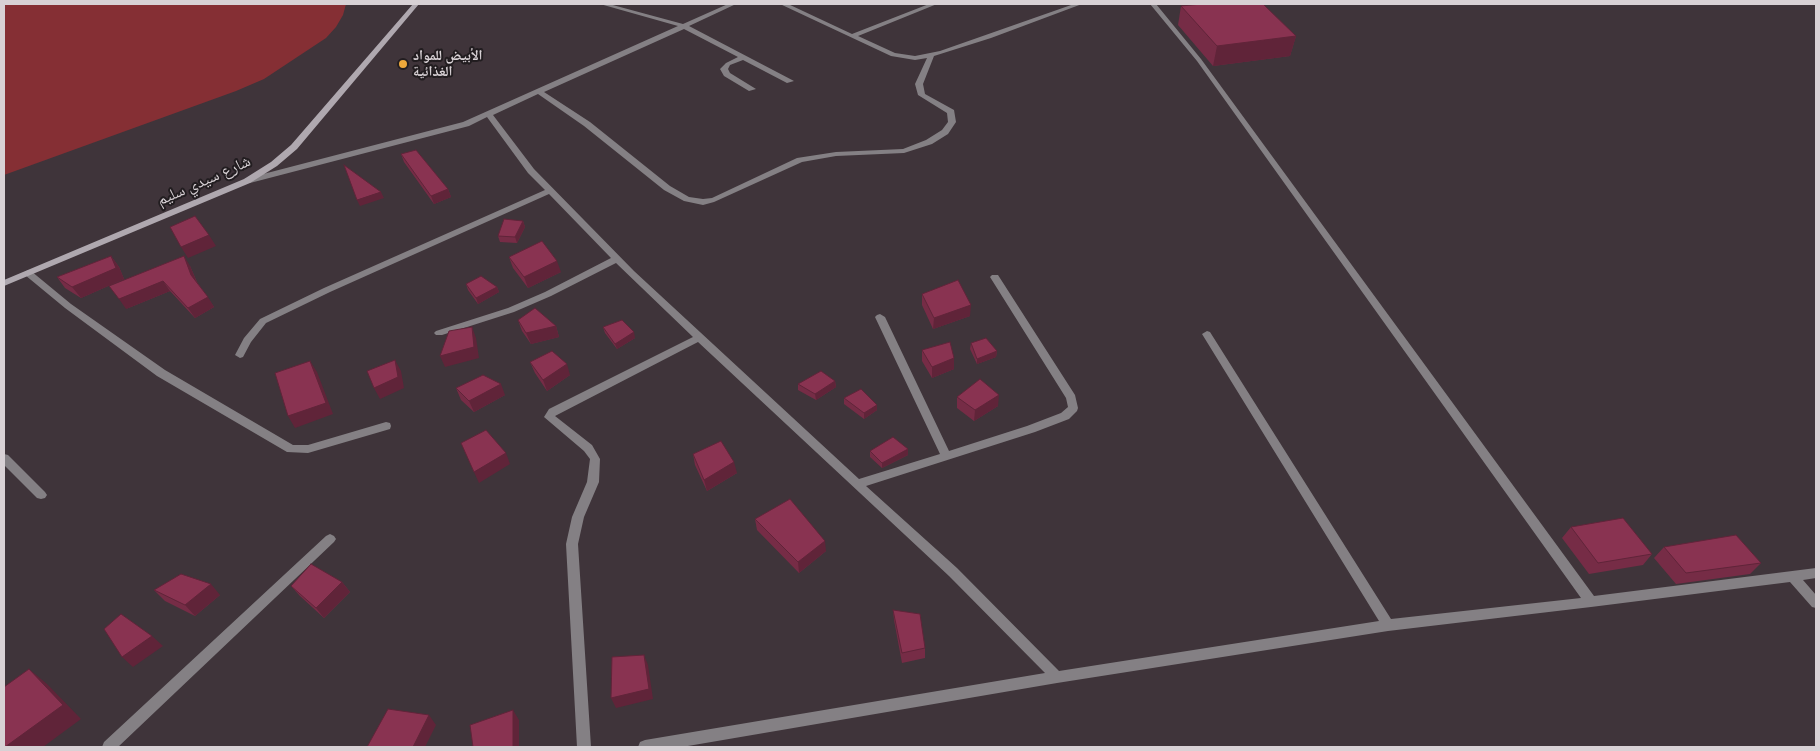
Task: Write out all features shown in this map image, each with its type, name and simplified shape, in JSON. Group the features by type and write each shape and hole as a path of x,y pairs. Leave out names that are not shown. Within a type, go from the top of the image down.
{"main road":[{"name":"شارع سيدي سليم","path":"4,283 247,182 274,164 294,147 416,4"}],"street":[{"path":"603,4 684,26 790,81"},
{"path":"247,182 313,162 466,124 733,4"},
{"path":"783,4 893,56 915,58 1022,26 1079,4"},
{"path":"852,36 934,4"},
{"path":"1153,4 1199,60 1591,602"},
{"path":"540,92 587,124 667,188 687,199 703,202 714,200 800,160 836,154 904,151 929,142 945,132 952,122 951,112 922,95 919,84 932,54"},
{"path":"743,56 728,64 724,69 727,74 752,89"},
{"path":"489,115 531,171 616,259 700,336 776,410 953,572 1057,677"},
{"path":"240,355 247,340 263,321 327,290 549,191"},
{"path":"439,333 511,310 548,294 616,259"},
{"path":"28,273 68,306 161,373 290,449 316,447 386,426"},
{"path":"857,484 1030,429 1065,416 1073,408 1071,398 994,277"},
{"path":"880,317 946,455"},
{"path":"1207,334 1388,625"},
{"path":"584,747 572,544 578,517 594,482 594,459 588,448 549,417 553,412 700,336"},
{"path":"4,458 41,495"},
{"path":"109,747 330,539"},
{"path":"645,747 669,745 1057,677 1388,625 1591,602 1816,573"},
{"path":"1793,577 1816,603"}],"shaded area":[{"path":"4,4 346,4 343,15 336,27 326,38 264,79 236,91 4,175"}],"building":[{"path":"1263,4 1296,36 1217,46 1181,6"},
{"path":"416,150 448,189 431,196 401,154"},
{"path":"344,165 381,192 357,200"},
{"path":"195,216 209,235 181,247 170,227"},
{"path":"504,219 523,221 515,237 498,236"},
{"path":"542,241 557,261 524,277 509,257"},
{"path":"111,256 116,268 72,287 57,277"},
{"path":"184,256 191,275 208,297 188,308 163,281 119,299 109,286"},
{"path":"481,276 497,287 476,298 466,284"},
{"path":"958,280 971,305 934,318 922,294"},
{"path":"535,308 556,326 526,333 518,320"},
{"path":"622,320 634,332 615,344 603,327"},
{"path":"472,327 474,347 440,356 449,331"},
{"path":"986,338 997,351 977,359 971,343"},
{"path":"950,342 954,358 932,367 922,350"},
{"path":"552,351 567,364 543,380 530,362"},
{"path":"395,360 398,377 374,388 367,371"},
{"path":"310,361 326,403 288,416 275,373"},
{"path":"821,371 835,381 815,394 798,384"},
{"path":"483,375 501,384 469,401 456,388"},
{"path":"980,379 999,395 975,410 957,397"},
{"path":"861,389 877,405 864,413 844,398"},
{"path":"486,430 506,453 474,472 461,443"},
{"path":"893,437 908,449 882,463 870,451"},
{"path":"721,441 734,462 704,480 693,454"},
{"path":"790,499 825,541 798,562 755,519"},
{"path":"1623,518 1652,554 1598,563 1571,527"},
{"path":"1736,535 1761,563 1686,573 1664,547"},
{"path":"311,564 342,582 316,608 291,586"},
{"path":"181,574 211,584 185,605 154,590"},
{"path":"893,610 920,614 925,648 902,653"},
{"path":"121,614 152,636 122,657 104,629"},
{"path":"644,655 649,689 611,698 612,657"},
{"path":"29,669 63,705 4,747 4,687"},
{"path":"388,709 429,715 413,747 367,747"},
{"path":"513,710 513,747 473,747 470,725"}],"place":[{"name":"الأبيض للمواد الغذائية","path":"403,64"}]}
